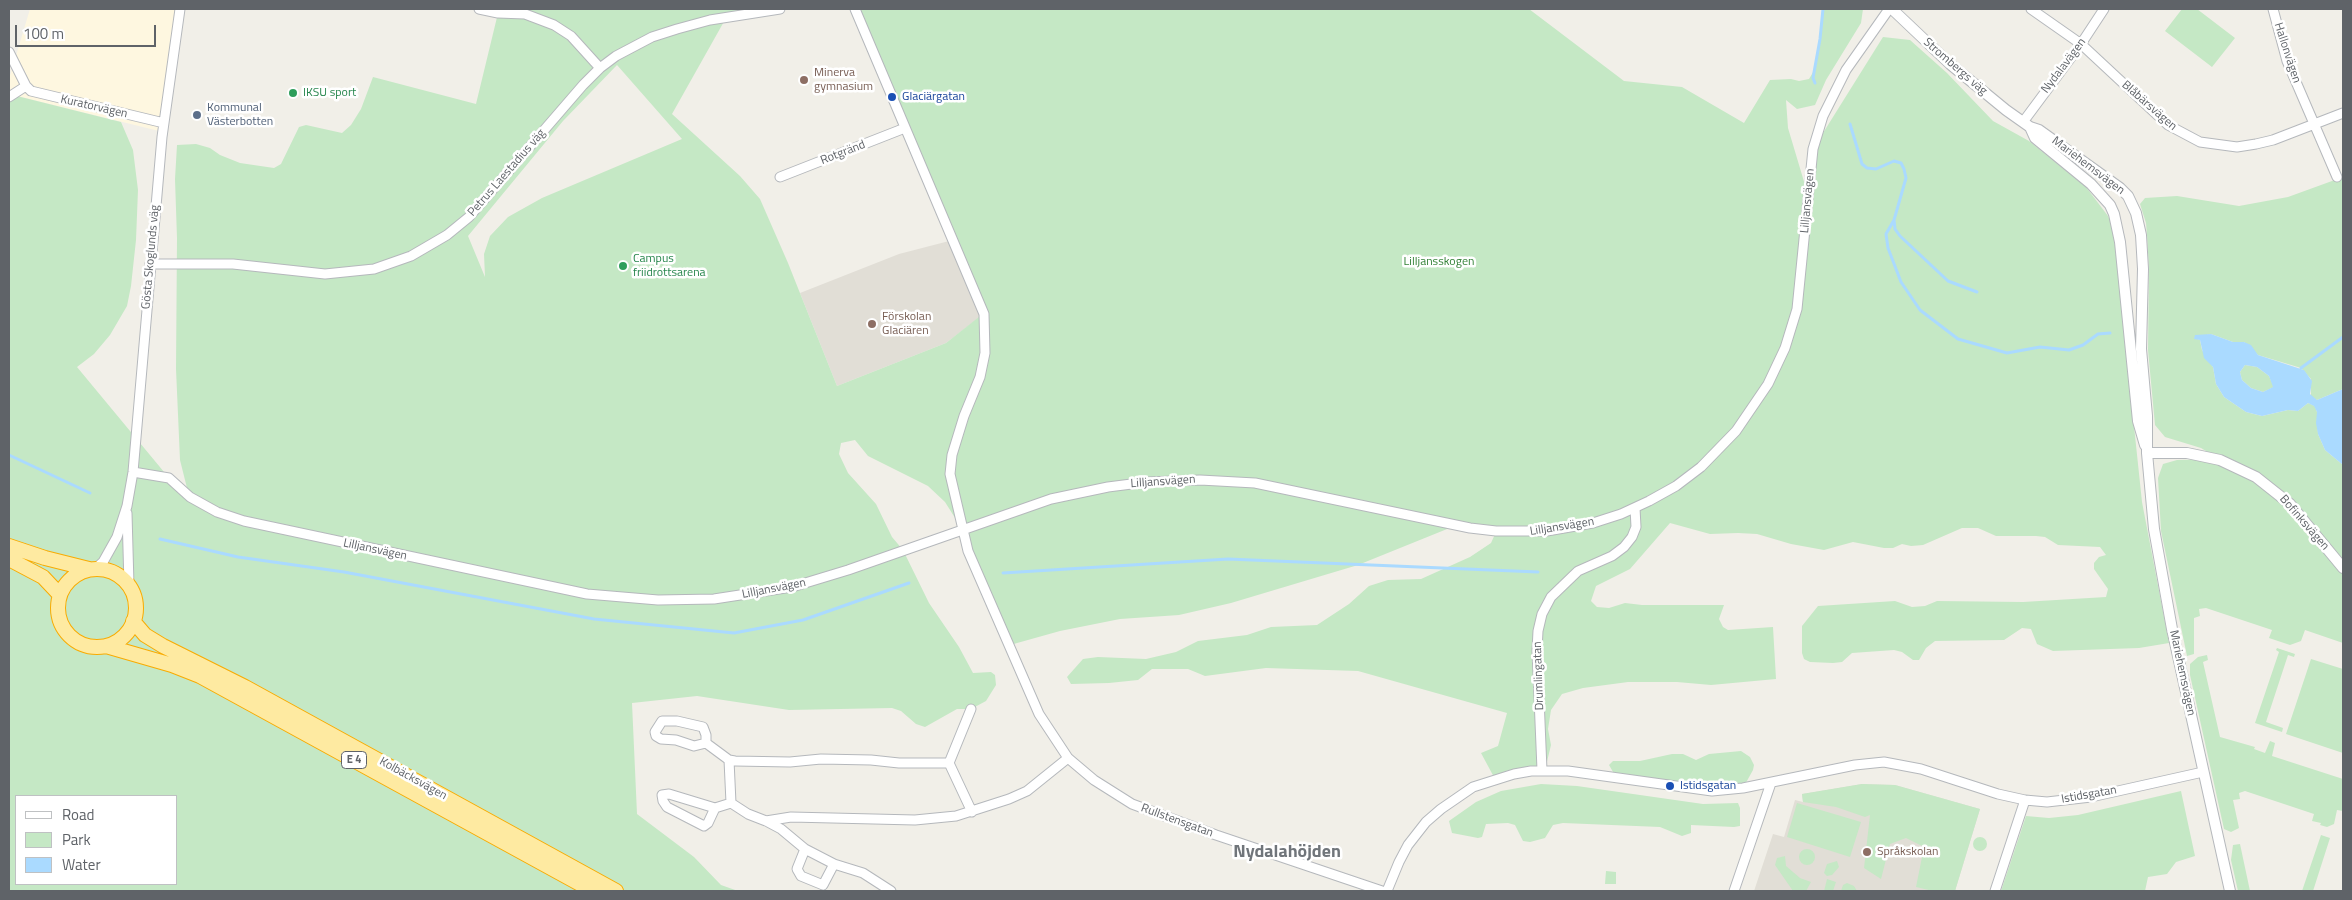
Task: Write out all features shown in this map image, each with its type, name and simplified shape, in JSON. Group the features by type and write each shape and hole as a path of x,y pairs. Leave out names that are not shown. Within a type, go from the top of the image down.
{"highway":[{"path":"9,546 45,558 111,572 129,585 136,603 133,621 125,635 106,646"},
{"path":"9,559 43,577 60,595 72,578 92,569"},
{"name":"E 4","path":"60,595 59,617 66,632 84,645 106,646"},
{"name":"Kolbäcksvägen","path":"133,621 145,635 163,646 245,686 616,891"},
{"name":"Kolbäcksvägen","path":"106,646 172,665 200,676 593,891"}],"street":[{"name":"Gösta Skoglunds väg","path":"92,569 110,550 127,506 133,472 164,123 180,9"},
{"path":"479,9 498,13 525,14 554,25 571,36 600,68"},
{"name":"Petrus Laestadius väg","path":"150,264 233,264 325,274 374,268 411,256 456,229 469,217 582,84 600,68 652,37 739,12 780,9"},
{"path":"855,9 984,314 985,346 980,377 964,416 952,455 950,474 962,529"},
{"name":"Strombergs väg","path":"1890,9 1950,64 2026,125"},
{"name":"Lilljansvägen","path":"133,472 169,478 190,497 216,512 244,521 588,594 658,600 714,599 792,586 848,570 962,529 1074,493 1108,487 1175,480 1255,484 1470,528 1513,533 1547,531 1580,526 1635,508 1676,486 1724,446 1749,416 1777,367 1797,309 1812,163 1823,116 1846,70 1890,9"},
{"name":"Blåbärsvägen","path":"2032,9 2081,44 2168,125 2200,142 2237,147 2256,144 2343,113"},
{"name":"Nydalavägen","path":"2026,125 2104,9"},
{"name":"Hallonvägen","path":"2273,9 2287,61 2337,177"},
{"path":"9,54 26,86 9,97"},
{"name":"Kuratorvägen","path":"26,86 31,91 59,99 164,123"},
{"name":"Mariehemsvägen","path":"2026,125 2035,138 2091,184 2110,205 2114,214 2120,242 2138,421 2147,453"},
{"name":"Mariehemsvägen","path":"2026,125 2039,130 2120,188 2128,196 2136,213 2141,235 2141,349 2148,426 2147,453 2154,529 2161,574 2230,891"},
{"name":"Rotgränd","path":"780,177 906,128"},
{"name":"Bofinksvägen","path":"2147,453 2187,453 2220,460 2256,477 2290,504 2343,568"},
{"name":"Gösta Skoglunds väg","path":"127,506 129,585"},
{"name":"Drumlingatan","path":"1542,770 1537,650 1538,630 1542,614 1551,597 1578,570 1612,556 1624,548 1636,527 1635,508"},
{"name":"Rullstensgatan","path":"962,529 968,551 1039,714 1068,758 1094,780 1132,804 1216,835 1382,891"},
{"path":"971,709 949,763 972,812"},
{"path":"662,721 676,721 703,727 706,743 694,746 676,740 661,739 656,736 655,732 662,721"},
{"path":"706,743 729,760 790,762 821,759 871,760 899,764 949,763"},
{"path":"766,821 791,817 915,820 946,818 972,812 1027,791 1068,758"},
{"path":"729,760 731,804"},
{"name":"Istidsgatan","path":"1386,891 1398,862 1426,822 1456,797 1473,787 1514,774 1542,770 1568,770 1712,791 1771,783 1855,764 1884,762 1909,765 1987,791 2025,800 2076,800 2203,772"},
{"path":"1734,891 1771,783"},
{"path":"715,808 708,823 704,826 671,809 665,804 662,795 669,794 715,808 731,804 748,814 766,821 805,849 834,864 863,873 891,891"},
{"path":"1995,891 2025,800"},
{"path":"805,849 797,869 801,876 823,885 834,864"}],"shaded area":[{"path":"30,9 175,9 159,131 9,94 9,79"},
{"name":"Förskolan Glaciären","path":"953,240 984,314 946,343 837,386 800,293 899,254"},
{"name":"Språkskolan","path":"1862,784 1895,785 1980,809 1955,891 1754,891 1773,834 1784,837 1795,800 1803,802 1802,794"}],"green space":[{"name":"Lilljansskogen","path":"499,9 780,9 726,18 672,114 740,176 760,199 788,263 837,386 946,343 984,313 855,9 1529,9 1624,81 1682,87 1744,123 1770,80 1791,79 1799,81 1809,79 1815,69 1823,9 1863,9 1861,23 1826,80 1815,105 1797,109 1786,100 1788,128 1808,195 1813,149 1883,37 1910,40 1947,73 1993,121 2029,141 2086,187 2108,216 2113,227 2142,502 2169,643 2139,648 2053,651 2037,644 2031,629 2022,628 2004,640 1935,641 1926,648 1919,660 1913,660 1902,652 1894,650 1852,653 1842,662 1810,662 1804,659 1802,653 1802,626 1818,606 1895,601 1912,607 1925,606 1937,601 2023,602 2106,597 2108,589 2094,569 2094,563 2099,557 2106,555 2100,547 2058,545 2045,537 2036,536 1996,536 1978,528 1962,528 1923,545 1911,546 1902,544 1893,548 1884,548 1853,542 1824,550 1791,544 1757,534 1710,534 1670,523 1630,569 1596,586 1591,601 1597,607 1609,608 1625,603 1642,605 1724,605 1719,619 1723,627 1728,630 1773,627 1776,679 1711,685 1677,682 1628,682 1583,688 1562,694 1551,710 1548,729 1551,745 1545,770 1495,779 1481,753 1498,746 1507,713 1358,671 1266,668 1205,676 1188,669 1152,669 1138,680 1071,684 1067,677 1083,659 1098,657 1146,659 1176,652 1198,641 1247,635 1271,627 1317,625 1349,604 1369,586 1388,580 1421,579 1470,557 1491,543 1496,532 1457,525 1358,565 1231,603 1179,615 1120,619 1060,631 1010,645 962,529 945,502 928,486 868,456 855,440 841,443 839,454 848,473 876,504 892,537 903,550 929,603 959,647 973,673 991,672 995,675 996,685 986,701 971,709 957,709 925,727 916,724 901,711 892,708 789,710 697,696 632,703 637,814 694,857 721,885 738,891 9,891 9,94 121,122 133,150 138,190 136,240 131,286 127,306 110,335 94,354 77,367 169,478 189,496 180,460 176,369 177,238 175,179 177,145 196,144 210,148 220,155 240,163 274,168 281,164 299,127 306,125 342,133 351,125 361,109 373,77 476,104","holes":["617,65 682,139 542,198 508,217 490,236 484,254 485,277 468,236 563,121"]},
{"path":"2182,9 2197,9 2235,38 2212,67 2165,31"},
{"path":"2343,177 2343,389 2317,400 2311,397 2311,379 2301,368 2258,355 2244,342 2233,342 2211,334 2194,338 2200,340 2202,350 2213,367 2216,384 2224,397 2246,412 2262,416 2288,410 2298,411 2308,403 2315,406 2318,434 2325,450 2343,465 2343,643 2305,630 2301,641 2290,645 2269,638 2272,630 2206,608 2199,609 2200,616 2194,618 2194,654 2187,656 2161,531 2158,478 2163,464 2177,460 2219,459 2201,448 2165,437 2155,425 2148,350 2149,269 2147,235 2146,223 2140,204 2145,198 2177,196 2239,206 2288,197"},
{"path":"2245,365 2257,367 2269,376 2274,387 2263,392 2251,388 2242,380 2240,372"},
{"path":"2277,648 2295,654 2294,657 2288,655 2266,722 2283,728 2282,732 2255,723 2279,652 2276,650"},
{"path":"2207,655 2208,660 2203,662 2220,737 2255,747 2254,749 2265,753 2270,741 2275,743 2272,756 2343,779 2343,811 2337,810 2334,824 2327,827 2320,825 2321,823 2312,821 2314,814 2245,791 2239,793 2240,799 2233,800 2239,828 2231,832 2224,829 2190,675 2190,664 2198,657"},
{"path":"2311,659 2343,669 2343,753 2286,734"},
{"path":"1741,751 1750,757 1754,765 1753,770 1743,788 1729,790 1616,777 1609,765 1613,761 1640,761 1672,754 1683,754 1696,760 1709,754"},
{"path":"1541,784 1577,786 1703,804 1738,803 1740,808 1740,826 1691,825 1691,833 1682,836 1660,827 1563,823 1553,825 1545,838 1530,842 1523,841 1515,825 1508,823 1486,824 1482,837 1478,838 1452,833 1449,821 1476,802 1501,791"},
{"path":"1862,784 1895,785 1980,809 1955,891 1933,891 1916,887 1924,847 1906,838 1890,844 1881,879 1864,868 1870,815 1865,817 1836,807 1803,802 1802,794"},
{"path":"2181,791 2195,856 2176,862 2167,874 2148,877 2145,891 2001,891 2026,816 2049,818 2078,815"},
{"path":"1797,803 1861,822 1850,857 1787,837"},
{"path":"2321,835 2330,838 2313,891 2302,891"},
{"path":"1977,837 1983,837 1987,844 1983,851 1977,851 1973,847 1973,841"},
{"path":"2240,844 2250,891 2238,891 2231,860 2233,845"},
{"path":"1804,849 1810,849 1815,854 1813,863 1804,865 1799,860 1799,854"},
{"path":"1785,856 1786,866 1800,878 1811,882 1806,891 1793,891 1775,865 1777,858"},
{"path":"1837,861 1839,867 1832,875 1827,876 1824,873 1827,864"},
{"path":"1606,871 1616,872 1616,884 1605,884"},
{"path":"1827,879 1836,882 1833,891 1824,891"},
{"path":"1847,883 1854,886 1857,891 1841,891 1843,885"}],"water":[{"path":"2211,334 2233,342 2244,342 2251,345 2258,355 2304,370 2312,381 2310,394 2317,400 2343,389 2343,465 2325,450 2318,434 2317,412 2314,406 2308,403 2298,411 2288,410 2262,416 2246,412 2224,397 2216,384 2213,367 2204,358 2200,340 2194,339 2195,335","holes":["2245,365 2257,367 2269,376 2273,387 2263,392 2251,388 2242,380 2240,372"]}],"waterway":[{"path":"1815,83 1813,78 1823,9"},
{"path":"1850,124 1862,164 1867,168 1876,169 1894,161 1901,163 1904,169 1906,178 1894,220 1895,229 1900,236 1948,281 1977,292"},
{"path":"1894,220 1886,234 1888,248 1901,282 1920,310 1958,339 2007,353 2040,347 2069,350 2083,345 2098,334 2110,333"},
{"path":"2301,368 2343,337"},
{"path":"9,455 90,493"},
{"path":"160,539 238,557 344,572 594,619 734,633 803,620 909,583"},
{"path":"1003,573 1228,559 1538,572"}],"place":[{"name":"Minerva gymnasium","path":"804,80"},
{"name":"IKSU sport","path":"293,93"},
{"name":"Glaciärgatan","path":"892,97"},
{"name":"Kommunal Västerbotten","path":"197,115"},
{"name":"Campus friidrottsarena","path":"623,266"},
{"name":"Förskolan Glaciären","path":"872,324"},
{"name":"Istidsgatan","path":"1670,786"},
{"name":"Språkskolan","path":"1867,852"}],"district":[{"name":"Nydalahöjden","path":"1287,853"}]}
